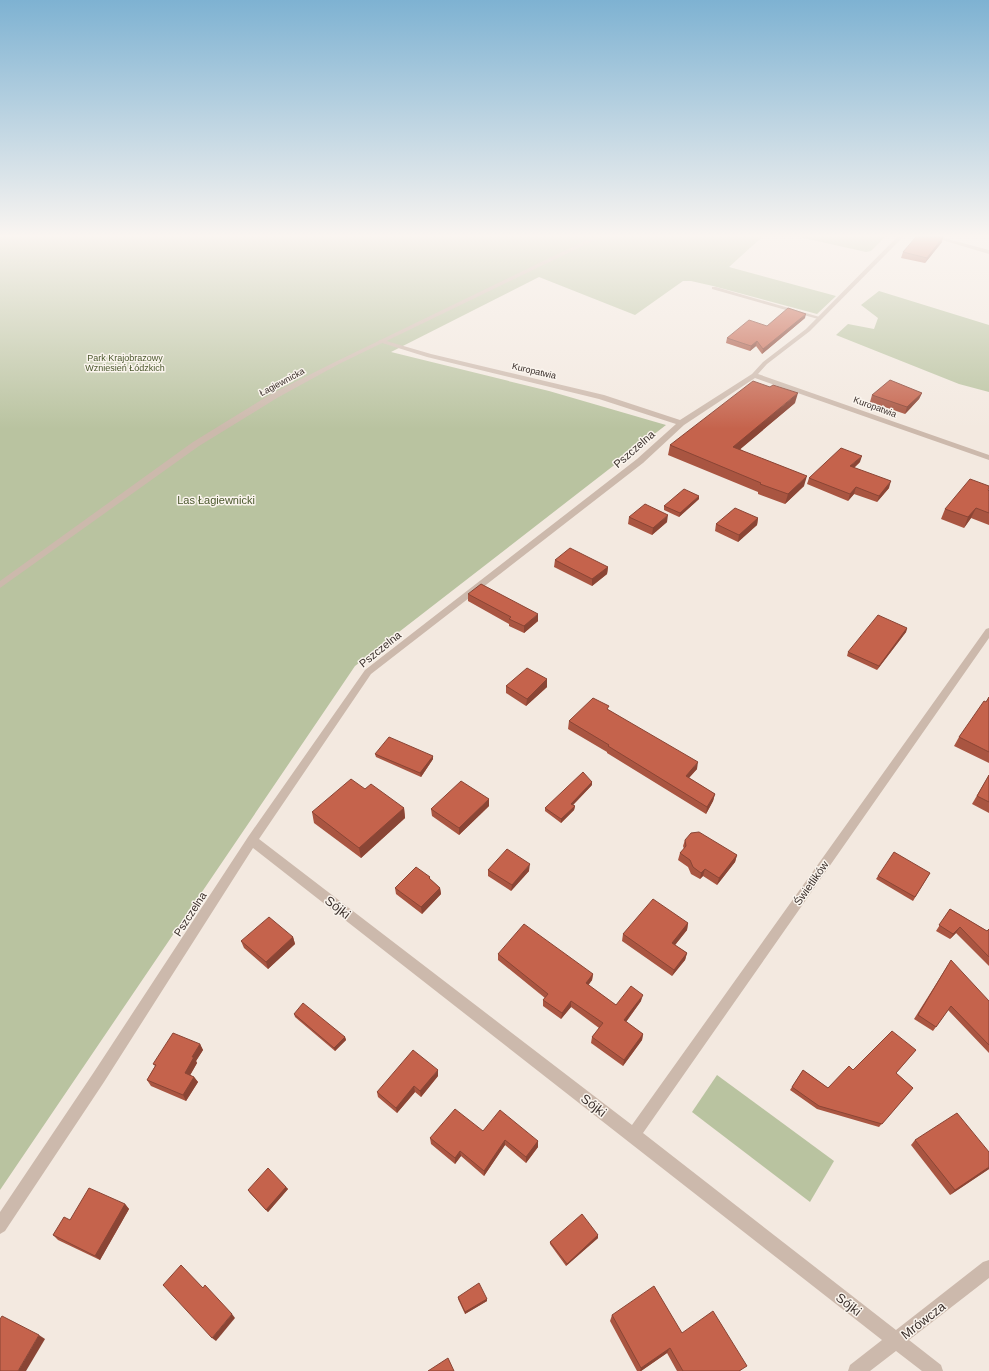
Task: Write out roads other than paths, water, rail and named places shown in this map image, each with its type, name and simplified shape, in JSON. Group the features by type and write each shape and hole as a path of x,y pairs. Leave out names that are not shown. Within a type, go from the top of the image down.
{"street":[{"name":"Łagiewnicka","path":"0,585 216,430 299,382 465,301"},
{"name":"Pszczelna","path":"0,1226 99,1077 252,840 368,672 640,462 681,423 754,375 765,363 808,330 837,301"},
{"name":"Kuropatwia","path":"381,341 429,356 601,397 681,423"},
{"name":"Kuropatwia","path":"754,375 989,458"},
{"name":"Świetlików","path":"633,1135 989,631"},
{"name":"Sójki","path":"252,840 935,1371"},
{"name":"Mrówcza","path":"856,1371 989,1268"}],"lane":[{"path":"760,301 820,318"}],"park label":[{"name":"Park Krajobrazowy Wzniesień Łódzkich","path":"125,364"},
{"name":"Las Łagiewnicki","path":"216,500"}]}
